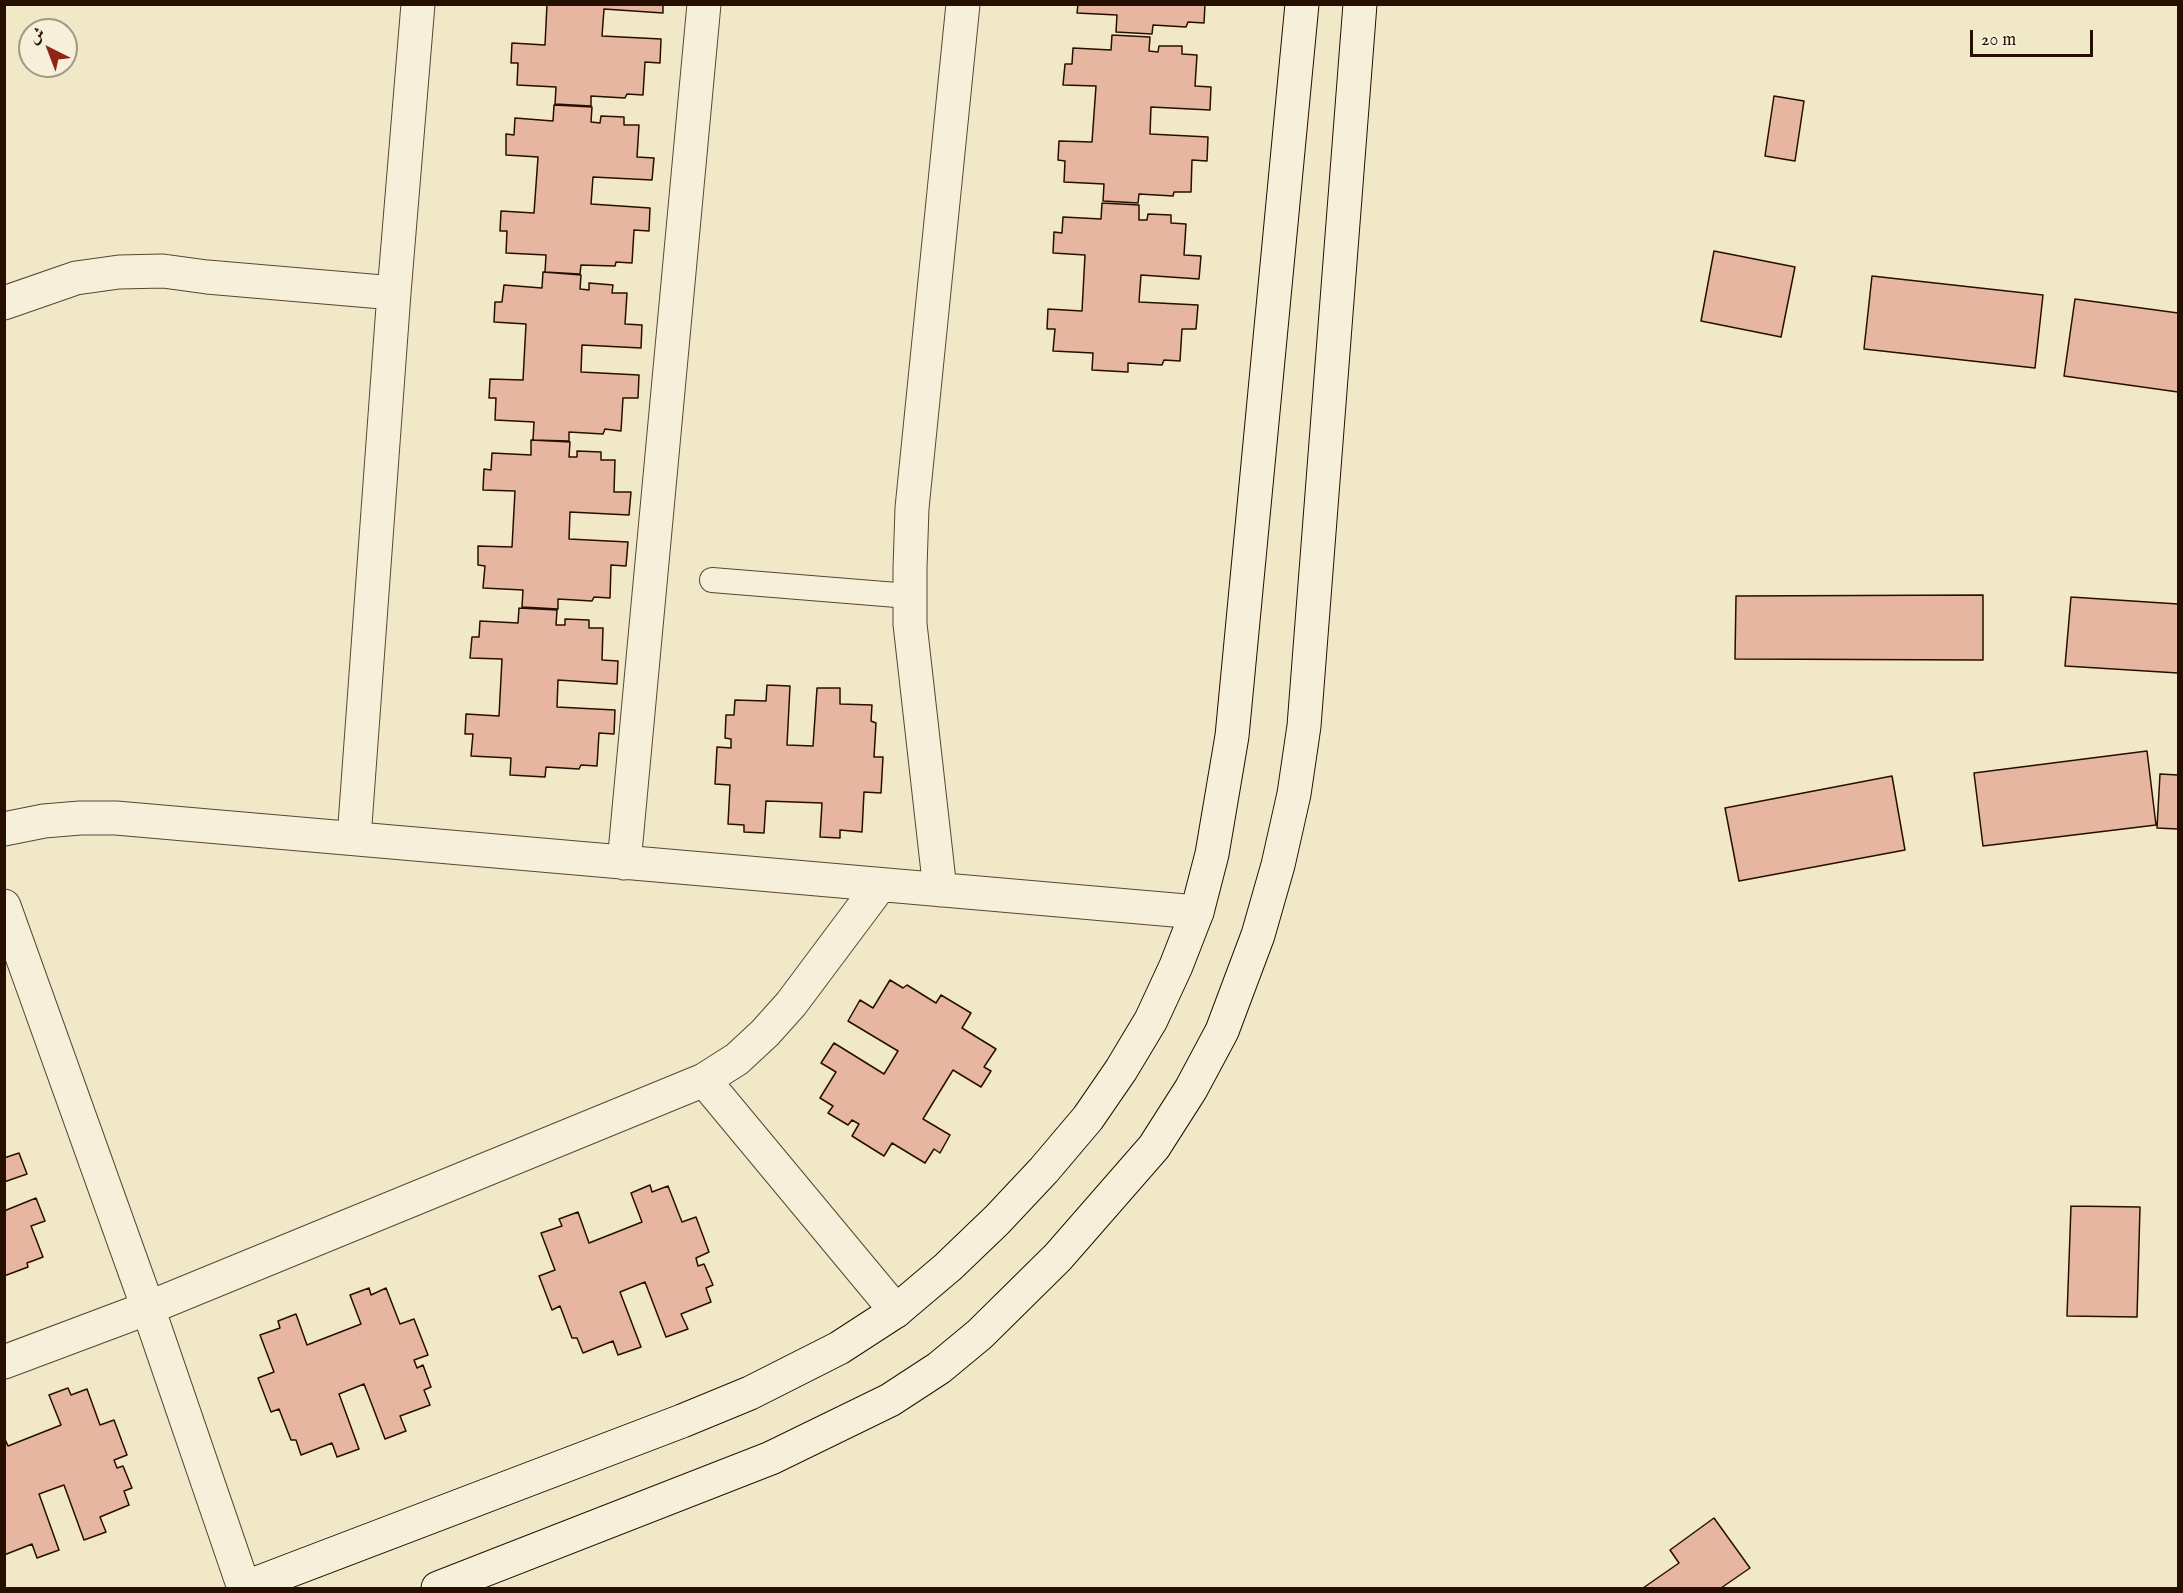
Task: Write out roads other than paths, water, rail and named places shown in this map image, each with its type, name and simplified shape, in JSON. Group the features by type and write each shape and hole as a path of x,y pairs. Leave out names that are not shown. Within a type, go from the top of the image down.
{"street":[{"path":"354,838 394,293 418,4"},
{"path":"624,863 704,4"},
{"path":"940,890 911,634 909,596 912,508 963,4"},
{"path":"4,906 148,1308 244,1588 750,1393 839,1348 896,1311 998,1220 1088,1118 1121,1070 1151,1020 1176,966 1197,912 1212,854 1232,736 1302,4"},
{"path":"438,1588 771,1458 890,1400 939,1368 980,1334 1058,1257 1154,1147 1191,1089 1222,1031 1258,936 1278,865 1294,794 1304,726 1360,4"},
{"path":"4,303 76,278 130,271 163,271 207,277 394,293"},
{"path":"4,829 56,820 116,818 1197,912"},
{"path":"4,1362 148,1308 704,1080 737,1059 765,1033 791,1004 880,885"},
{"path":"704,1080 896,1311"}],"lane":[{"path":"712,579 909,596"}]}
